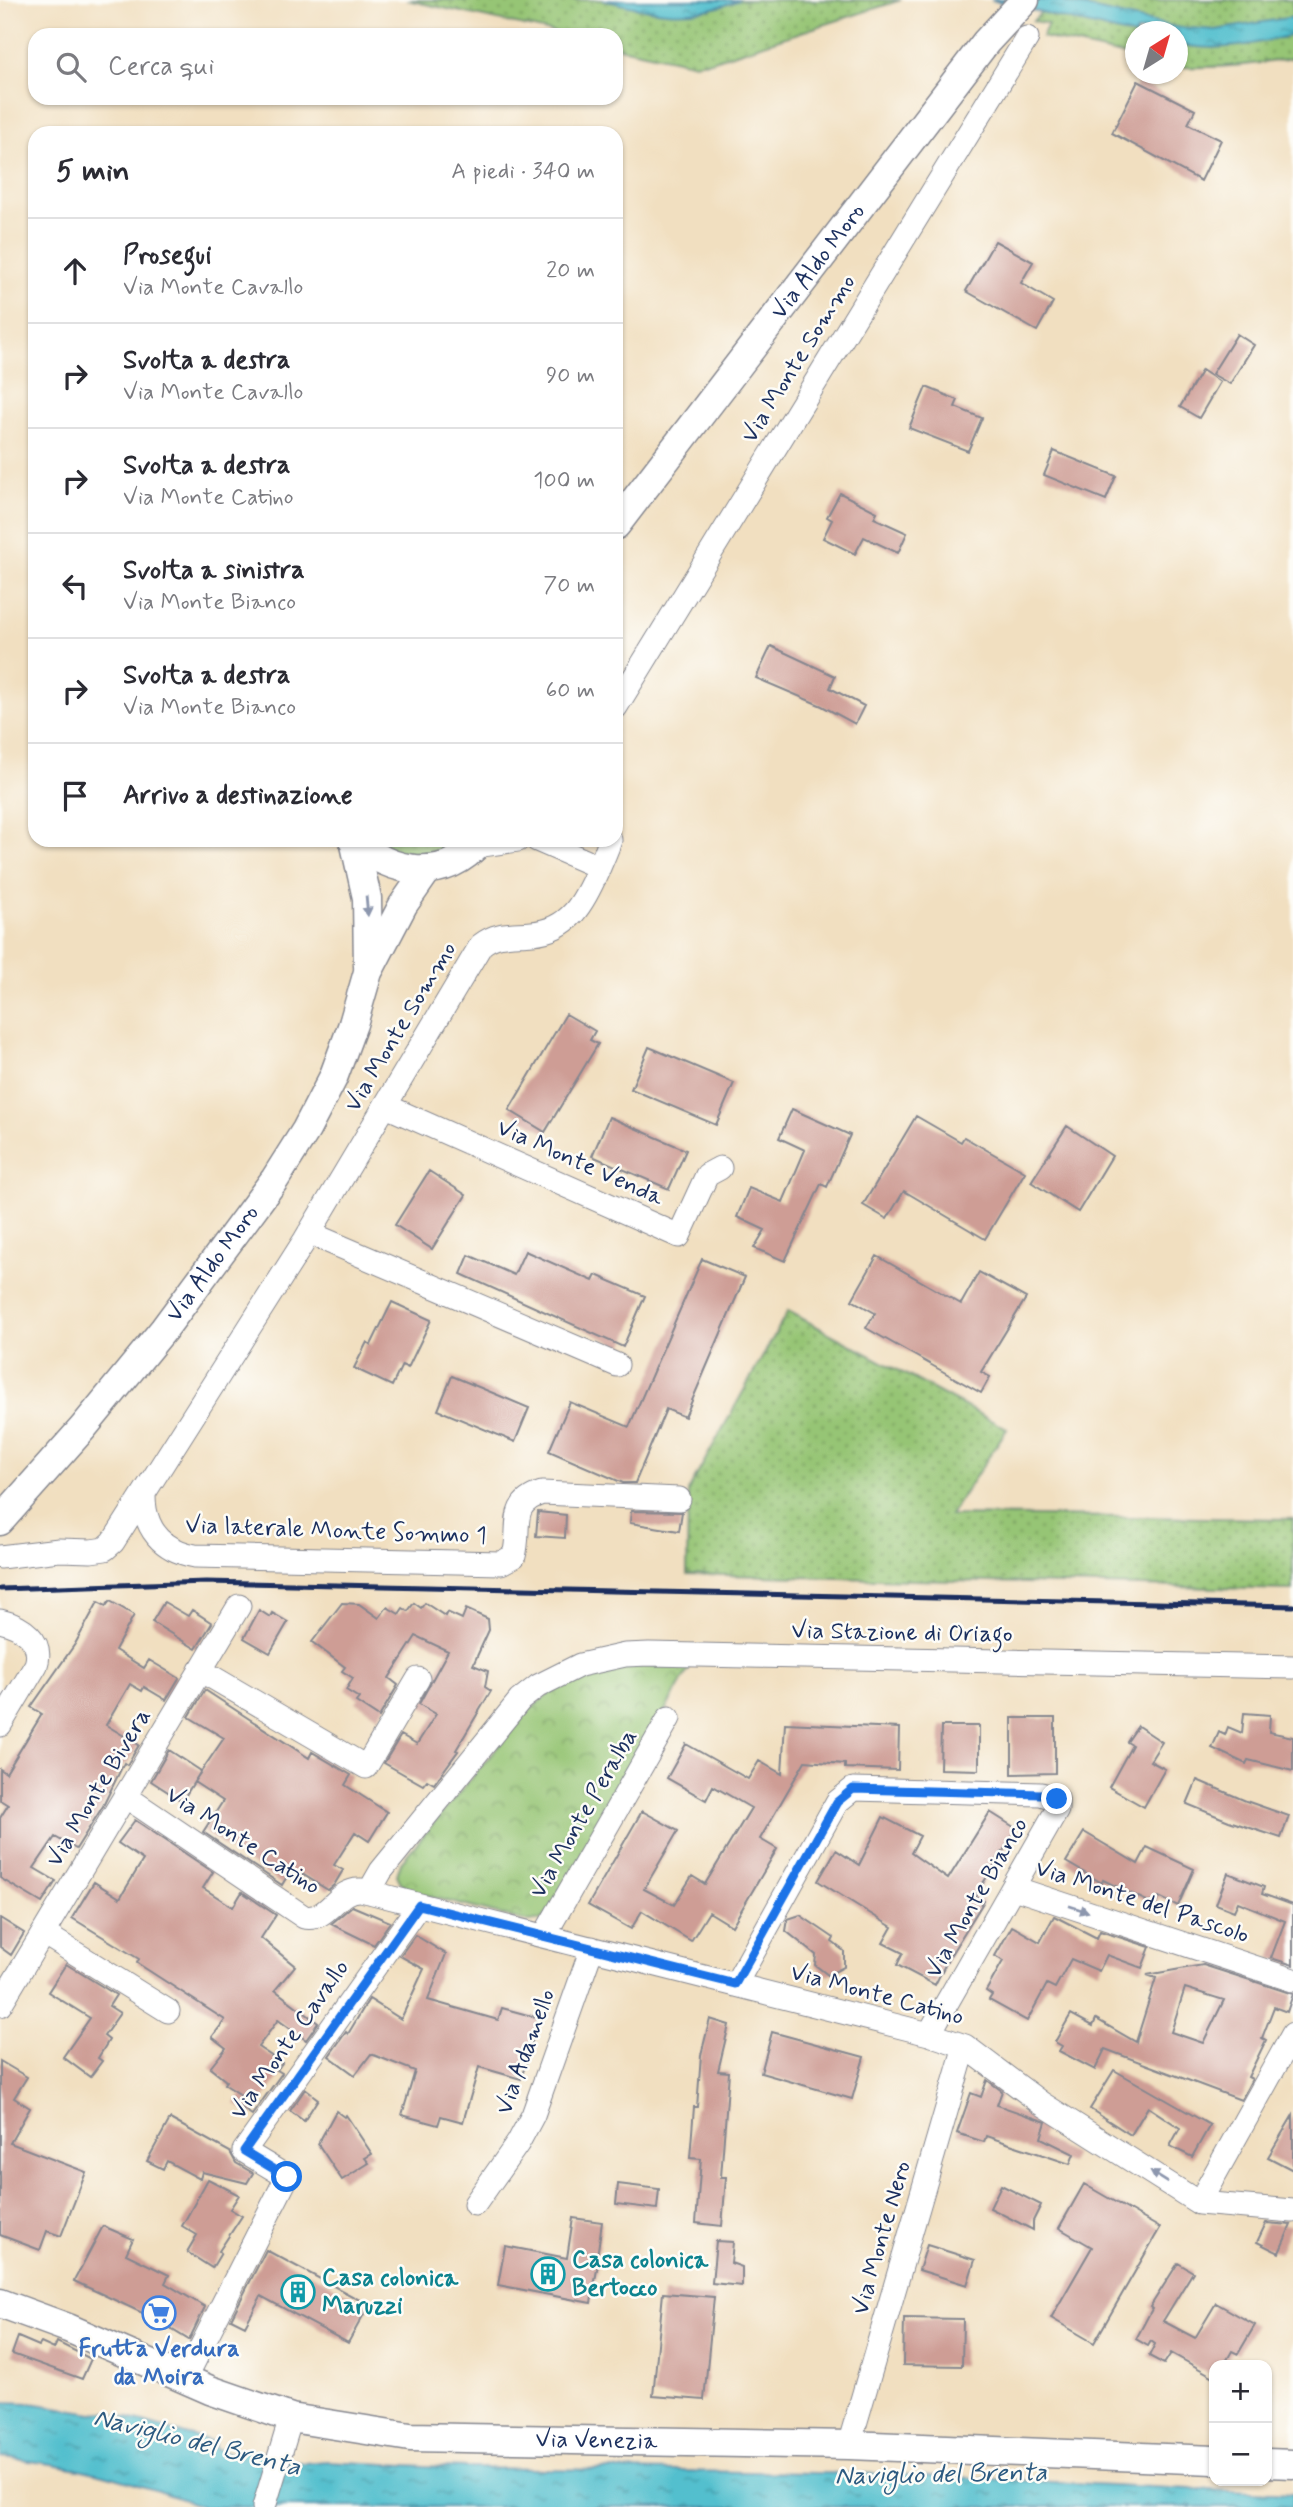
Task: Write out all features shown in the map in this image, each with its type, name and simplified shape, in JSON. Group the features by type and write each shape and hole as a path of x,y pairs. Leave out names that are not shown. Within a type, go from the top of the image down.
{"main road":[{"name":"Via Aldo Moro","path":"623,516 986,41 1025,0"},
{"name":"Via Aldo Moro","path":"355,847 366,898 368,972"},
{"path":"361,847 391,865 428,869 445,865 473,847"},
{"name":"Via Aldo Moro","path":"0,1521 83,1428 164,1329 275,1179 306,1130 333,1078 368,972 403,905 428,869"},
{"name":"Via Venezia","path":"0,2303 68,2328 185,2379 291,2418 410,2437 849,2445 1209,2460"},
{"path":"1272,2463 1293,2465"}],"street":[{"name":"Via Monte Sommo","path":"623,696 1027,38"},
{"path":"553,847 598,867"},
{"name":"Via Monte Sommo","path":"0,1557 59,1550 91,1551 105,1549 113,1542 309,1233 481,945 490,937 503,933 536,933 566,923 578,909 607,847"},
{"name":"Via Monte Venda","path":"386,1106 679,1236 707,1175 720,1168"},
{"path":"309,1233 617,1365"},
{"name":"Via laterale Monte Sommo 1","path":"144,1496 144,1508 153,1532 161,1542 182,1554 501,1563 514,1556 517,1545 517,1517 521,1505 529,1497 542,1493 679,1499"},
{"name":"Via Monte Bivera","path":"0,2005 239,1606"},
{"path":"0,1725 39,1656 38,1647 32,1638 5,1625"},
{"name":"Via Stazione di Oriago","path":"369,1892 382,1871 520,1700 538,1686 569,1670 603,1658 625,1654 1293,1667"},
{"path":"200,1671 366,1767 418,1679"},
{"name":"Via Monte Peralba","path":"544,1936 669,1718"},
{"name":"Via Monte Bianco","path":"735,1984 837,1802 853,1789 1041,1794 1057,1799 1057,1810 929,2034"},
{"name":"Via Monte Catino","path":"125,1796 304,1917 320,1915 346,1892 358,1889 929,2034 965,2046 1041,2103 1199,2203 1293,2211"},
{"name":"Via Monte del Pascolo","path":"1014,1888 1293,1980"},
{"name":"Via Monte Cavallo","path":"185,2379 287,2177 244,2151 419,1905"},
{"path":"43,1933 168,2011"},
{"name":"Via Adamello","path":"475,2204 530,2122 592,1948"},
{"path":"1199,2203 1293,2034"},
{"name":"Via Monte Nero","path":"849,2445 965,2046"},
{"path":"264,2507 291,2418"}],"green space":[{"path":"407,0 901,0 711,61 691,63 623,48 623,28 533,28"},
{"path":"1053,0 1293,0 1293,58 1238,65 1188,67 1188,21 1125,21 1125,56 1042,37 1048,24 1033,21"},
{"path":"388,847 448,847 418,854"},
{"path":"788,1311 1007,1429 950,1515 1293,1519 1293,1590 687,1574 688,1491"},
{"path":"635,1665 690,1667 549,1914 541,1920 529,1922 408,1891 397,1875 401,1862 526,1713 558,1688 595,1672"}],"water":[{"path":"603,0 739,0 703,11 671,12"},
{"path":"991,0 1055,0 1148,21 1125,21 1125,34"},
{"path":"1293,17 1293,35 1236,46 1188,46 1188,28 1216,30"},
{"name":"Naviglio del Brenta","path":"0,2402 31,2403 93,2413 107,2412 214,2442 215,2448 232,2454 237,2448 304,2463 327,2461 465,2468 893,2474 1293,2494 1293,2507 204,2507 104,2475 53,2464 0,2458"}],"building":[{"path":"1136,84 1144,84 1195,110 1188,124 1221,140 1201,181 1112,133"},
{"path":"995,241 1033,262 1021,283 1053,302 1037,331 966,291"},
{"path":"1237,334 1254,345 1230,384 1212,374"},
{"path":"1202,370 1220,382 1199,418 1180,407"},
{"path":"926,387 958,400 955,407 982,418 968,451 909,428"},
{"path":"1054,451 1116,476 1106,500 1044,475"},
{"path":"840,493 877,512 874,518 907,533 898,553 864,537 855,554 823,538 832,520 827,517"},
{"path":"771,646 835,676 830,688 864,706 855,724 822,706 756,678"},
{"path":"566,1014 595,1031 590,1040 598,1044 545,1132 509,1110"},
{"path":"649,1047 734,1083 716,1125 631,1089"},
{"path":"792,1109 850,1135 827,1187 821,1184 785,1261 754,1248 765,1230 737,1217 749,1188 783,1202 805,1150 779,1138"},
{"path":"916,1116 961,1142 964,1137 1025,1172 985,1239 904,1191 887,1219 863,1205"},
{"path":"609,1117 686,1150 669,1189 592,1156"},
{"path":"1067,1126 1112,1156 1078,1212 1031,1182"},
{"path":"429,1171 466,1195 432,1249 395,1225"},
{"path":"525,1251 593,1281 596,1275 645,1296 623,1347 461,1274 469,1255 514,1275"},
{"path":"877,1256 961,1304 979,1272 1026,1298 981,1372 990,1377 981,1393 866,1328 875,1313 852,1300"},
{"path":"702,1259 745,1277 685,1417 666,1409 635,1483 623,1483 549,1451 570,1402 629,1427"},
{"path":"392,1302 431,1320 408,1368 402,1365 392,1386 354,1368 367,1342 371,1345"},
{"path":"452,1376 529,1408 515,1442 438,1410"},
{"path":"631,1511 682,1512 679,1531 630,1523"},
{"path":"538,1512 566,1515 565,1538 536,1536"},
{"path":"110,1601 134,1615 115,1650 144,1668 149,1660 179,1678 166,1700 144,1687 142,1691 130,1684 106,1725 139,1745 127,1765 124,1763 103,1806 76,1849 55,1837 34,1868 56,1881 42,1903 0,1878 0,1818 8,1805 0,1800 0,1769 6,1773 42,1714 31,1707 75,1644 98,1602 106,1606"},
{"path":"164,1602 188,1616 192,1610 212,1623 196,1649 152,1622"},
{"path":"342,1603 359,1604 379,1618 387,1607 399,1614 403,1608 408,1611 414,1603 421,1608 425,1603 445,1616 447,1612 462,1619 466,1609 488,1619 489,1630 473,1665 488,1671 485,1687 491,1691 456,1750 458,1751 434,1784 427,1780 423,1785 384,1763 401,1735 417,1744 436,1714 419,1704 448,1651 416,1636 389,1678 398,1685 379,1717 356,1702 359,1698 346,1690 353,1678 342,1671 345,1667 312,1642"},
{"path":"259,1610 270,1617 272,1613 288,1622 270,1653 244,1638"},
{"path":"205,1690 309,1758 312,1752 351,1775 345,1785 387,1812 369,1841 355,1832 334,1865 343,1870 328,1890 302,1874 299,1880 289,1873 282,1885 203,1832 223,1801 194,1782 224,1738 189,1717"},
{"path":"1244,1713 1270,1715 1269,1732 1293,1737 1293,1771 1248,1760 1246,1764 1212,1748 1219,1732 1225,1735 1228,1727 1242,1733"},
{"path":"1012,1718 1055,1718 1055,1773 1012,1774"},
{"path":"785,1723 899,1728 898,1770 845,1768 845,1764 805,1761 760,1839 777,1849 732,1926 709,1912 691,1941 642,1911 631,1929 588,1905 642,1811 678,1831 644,1889 674,1905 692,1876 705,1884 751,1808 713,1786 706,1800 667,1778 686,1744 748,1779 759,1761 782,1774"},
{"path":"941,1726 979,1726 979,1770 940,1769"},
{"path":"1138,1726 1162,1742 1150,1761 1165,1769 1144,1807 1109,1787 1132,1745 1127,1742"},
{"path":"169,1750 201,1771 182,1801 151,1781"},
{"path":"1197,1780 1289,1816 1281,1838 1187,1804"},
{"path":"990,1812 1017,1829 975,1896 984,1901 935,1985 897,1965 903,1953 883,1943 892,1927 818,1881 836,1850 859,1865 883,1817 920,1836 911,1853 948,1879"},
{"path":"135,1820 213,1872 203,1888 233,1907 242,1892 276,1915 261,1938 295,1966 275,1990 318,2023 306,2040 278,2020 258,2047 282,2063 277,2070 282,2073 252,2115 235,2104 241,2095 224,2084 226,2081 210,2068 226,2048 212,2037 225,2020 137,1963 139,1959 72,1918 94,1882 120,1898 143,1860 118,1843"},
{"path":"1084,1832 1138,1864 1147,1847 1194,1869 1178,1906 1159,1897 1155,1905 1103,1880 1102,1883 1066,1862"},
{"path":"1228,1873 1264,1887 1262,1894 1293,1905 1293,1965 1271,1958 1285,1921 1238,1902 1234,1911 1216,1904"},
{"path":"352,1906 390,1922 374,1945 331,1924"},
{"path":"800,1915 834,1938 832,1942 844,1951 844,1967 828,1975 815,1965 816,1955 786,1931 788,1919"},
{"path":"1054,1916 1097,1938 1100,1931 1150,1947 1142,1968 1107,1955 1099,1971 1071,1959 1055,1988 1047,1984 1027,2021 989,2000 992,1995 986,1991 1003,1961 995,1956 1012,1926 1040,1942"},
{"path":"0,1918 24,1933 11,1955 0,1947"},
{"path":"415,1935 446,1954 428,2000 498,2020 502,2008 539,2018 521,2079 479,2067 463,2122 441,2116 438,2125 402,2115 415,2071 371,2054 355,2075 329,2056 346,2032 348,2034 369,1999 401,2019 424,1969 400,1956"},
{"path":"66,1964 116,1995 109,2006 120,2013 104,2036 109,2040 98,2058 102,2061 90,2077 63,2057 90,2018 48,1992"},
{"path":"1203,1965 1293,1994 1287,2012 1274,2007 1262,2038 1266,2040 1248,2077 1252,2079 1241,2100 1105,2049 1095,2070 1059,2051 1062,2046 1055,2042 1071,2014 1093,2026 1096,2019 1136,2042 1156,1978 1147,1975","holes":["1185,1988 1224,2000 1203,2043 1171,2032"]},
{"path":"710,2019 729,2025 718,2071 729,2072 721,2177 726,2177 722,2226 696,2223 701,2159 690,2158 701,2055"},
{"path":"772,2032 864,2057 852,2099 761,2073"},
{"path":"0,2061 27,2077 14,2098 30,2108 10,2143 86,2172 61,2236 47,2231 40,2250 0,2235"},
{"path":"1114,2070 1210,2125 1192,2157 1170,2146 1180,2128 1148,2107 1131,2135 1090,2109"},
{"path":"987,2080 1002,2091 997,2105 1046,2122 1041,2138 1074,2154 1070,2164 986,2136 984,2142 957,2133 971,2093 981,2097"},
{"path":"305,2089 318,2099 304,2121 290,2111"},
{"path":"336,2111 344,2117 346,2115 372,2154 365,2158 369,2163 342,2180 318,2144"},
{"path":"1293,2115 1293,2170 1268,2157"},
{"path":"170,2119 230,2152 236,2163 253,2173 247,2183 202,2172 200,2179 167,2161 163,2169 147,2161"},
{"path":"208,2179 239,2195 230,2209 242,2216 219,2251 221,2253 212,2268 187,2252 197,2235 182,2226"},
{"path":"618,2184 659,2189 657,2209 616,2204"},
{"path":"1084,2184 1160,2228 1094,2343 1051,2318 1092,2247 1059,2228"},
{"path":"1001,2185 1041,2205 1033,2221 1033,2230 990,2208"},
{"name":"Casa colonica Bertocco","path":"573,2218 602,2222 591,2303 498,2285 505,2246 567,2258"},
{"path":"1266,2223 1291,2225 1279,2253 1257,2242"},
{"path":"103,2226 133,2239 126,2254 169,2275 165,2283 205,2307 189,2340 151,2317 74,2281"},
{"path":"716,2241 733,2242 731,2263 742,2267 742,2286 712,2283"},
{"path":"927,2245 975,2260 967,2285 919,2270"},
{"name":"Casa colonica Maruzzi","path":"266,2250 369,2305 348,2343 261,2296 245,2326 231,2319"},
{"path":"1178,2263 1193,2272 1163,2321 1195,2338 1216,2303 1255,2325 1238,2354 1232,2351 1227,2360 1209,2360 1209,2374 1171,2353 1164,2364 1149,2356 1155,2344 1151,2341 1148,2346 1136,2339 1152,2309 1150,2307"},
{"path":"663,2293 714,2297 704,2400 653,2396"},
{"path":"904,2318 963,2319 962,2366 903,2365"},
{"path":"18,2337 54,2349 57,2342 91,2359 82,2379 12,2354"}],"railway":[{"path":"0,1589 206,1582 1293,1606"}],"place":[{"name":"Casa colonica Bertocco","path":"548,2274"},
{"name":"Casa colonica Maruzzi","path":"298,2292"},
{"name":"Frutta Verdura da Moira","path":"159,2313"}],"route":[{"path":"287,2177 244,2151 419,1905 735,1984 837,1802 853,1789 1041,1794 1057,1799"}]}
